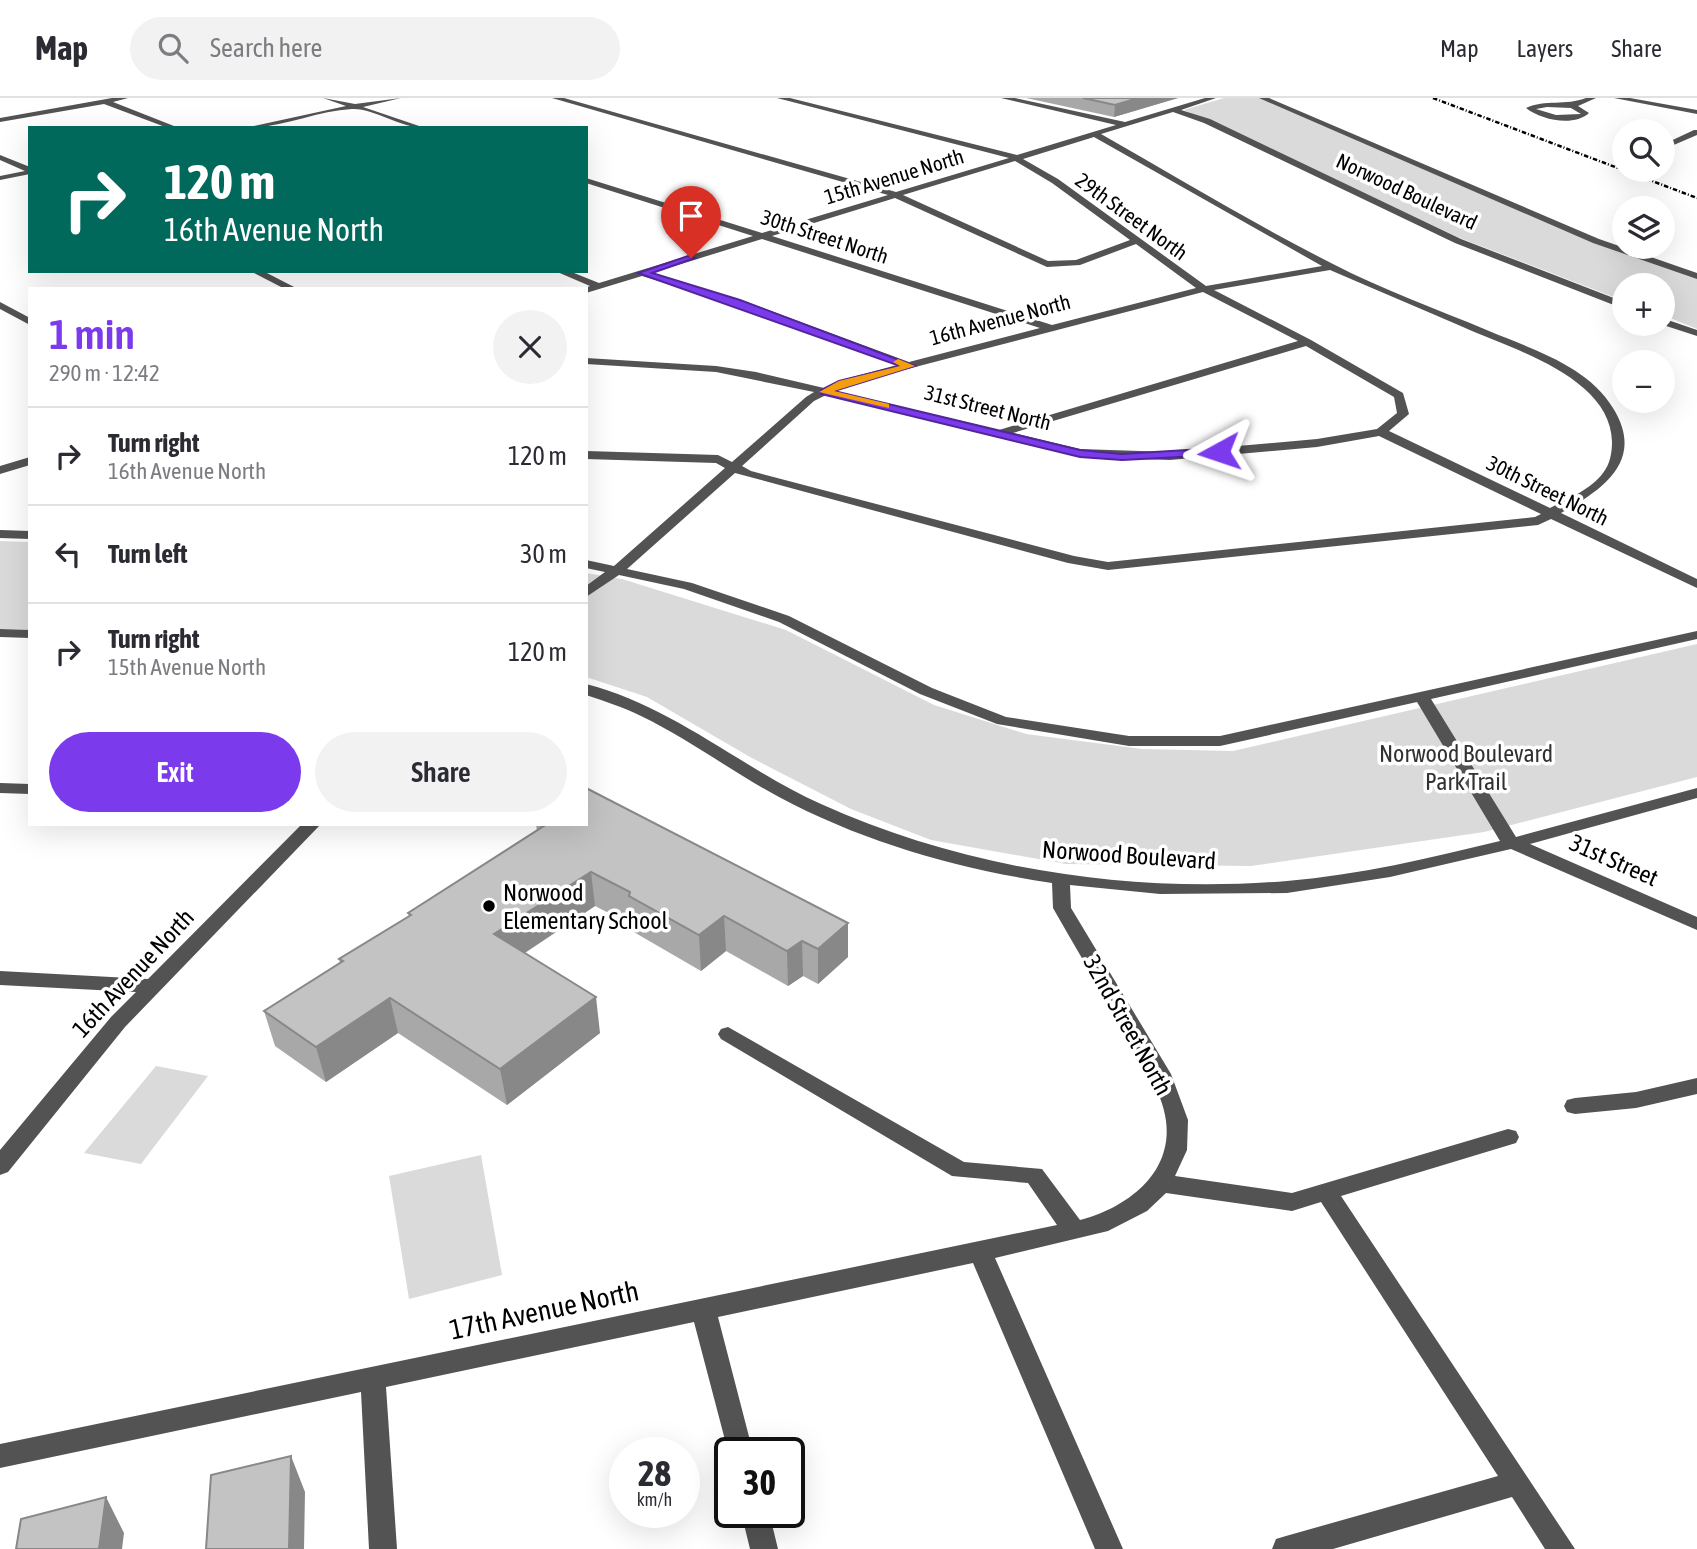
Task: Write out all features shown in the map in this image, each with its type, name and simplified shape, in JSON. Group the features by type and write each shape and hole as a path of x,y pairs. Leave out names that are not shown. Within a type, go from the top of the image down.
{"street":[{"path":"94,98 170,126"},
{"path":"0,120 124,98"},
{"path":"327,98 415,126"},
{"path":"259,126 397,98"},
{"path":"556,98 846,179 894,196 1054,265 1077,263 1136,241"},
{"name":"29th Street North","path":"781,98 1017,158 1055,181 1203,289 1307,342 1399,395 1403,414 1381,432"},
{"path":"1005,98 1126,125"},
{"name":"15th Avenue North","path":"588,289 1213,98"},
{"name":"Norwood Boulevard","path":"1263,98 1596,241 1697,276"},
{"path":"1572,106 1584,115 1556,117 1540,114 1530,108 1547,105 1572,106 1592,98"},
{"path":"1618,98 1697,112"},
{"name":"Norwood Boulevard","path":"1174,110 1208,121 1458,241 1612,301"},
{"path":"1675,142 1697,132"},
{"path":"588,455 718,459 747,474 1073,560 1108,566 1538,521 1560,511 1597,486 1611,472 1621,443 1606,404 1591,387 1543,358 1331,267 1095,134"},
{"path":"0,157 28,170"},
{"path":"0,178 28,171"},
{"name":"30th Street North","path":"588,181 1052,328"},
{"name":"16th Avenue North","path":"588,592 619,569 810,399 842,383 1203,289 1331,267"},
{"path":"259,273 289,287"},
{"path":"565,273 599,286"},
{"path":"643,273 737,302 910,366"},
{"path":"0,305 28,321"},
{"path":"1675,325 1697,333"},
{"path":"1001,433 1307,342"},
{"name":"31st Street North","path":"588,361 716,369 1080,453 1122,457 1170,456 1317,443 1381,432"},
{"name":"30th Street North","path":"1381,432 1697,584"},
{"path":"0,470 28,462"},
{"path":"0,534 28,535"},
{"path":"588,564 687,586 784,619 926,691 1003,721 1116,739 1220,741 1697,635"},
{"path":"0,633 28,634"},
{"name":"Norwood Boulevard","path":"588,690 646,712 779,791 853,824 923,849 1061,879 1162,888 1274,887 1345,880 1510,842 1697,793"},
{"path":"1421,696 1510,842"},
{"path":"0,788 28,789"},
{"name":"16th Avenue North","path":"0,1166 118,1022 311,826"},
{"name":"31st Street","path":"1510,842 1697,924"},
{"name":"32nd Street North","path":"1061,879 1062,908 1160,1074 1177,1120 1176,1150 1161,1183 1139,1205 1100,1224"},
{"path":"0,978 153,986"},
{"path":"728,1034 960,1170 1034,1175 1075,1231"},
{"path":"1575,1106 1636,1100 1697,1086"},
{"path":"1161,1183 1292,1202 1508,1137"},
{"path":"1327,1193 1562,1549"},
{"name":"17th Avenue North","path":"0,1456 980,1252 1100,1224"},
{"path":"980,1252 1109,1549"},
{"path":"703,1308 736,1437"},
{"path":"373,1379 383,1549"},
{"path":"1286,1549 1518,1483"},
{"path":"759,1528 764,1549"}],"green space":[{"path":"1224,98 1263,98 1612,247 1612,259 1648,259 1697,276 1697,329 1675,320 1675,273 1612,273 1612,296 1460,238 1184,110"},
{"path":"0,541 28,542 28,630 0,629"},
{"name":"Norwood Boulevard Park Trail","path":"588,573 622,579 786,630 934,705 1026,734 1142,749 1233,751 1697,644 1697,777 1484,832 1251,866 1066,864 931,840 851,809 750,757 647,697 588,678"},
{"path":"156,1066 208,1076 141,1164 84,1153"},
{"path":"481,1155 502,1275 409,1299 389,1176"}],"building":[{"path":"1083,98 1138,98 1115,105"},
{"path":"588,789 848,923 818,949 802,941 787,951 724,916 699,935 629,896 630,892 591,872 494,934 596,997 500,1069 390,998 316,1047 264,1011 343,961 339,959 411,915 408,913 544,826 588,826"},
{"path":"291,1456 289,1549 206,1549 211,1475"},
{"path":"106,1497 99,1549 16,1549 21,1519"}],"railway":[{"path":"1433,98 1697,198"}],"slow traffic":[{"path":"885,406 825,392 842,383 910,366 898,362"}],"place":[{"name":"Norwood Elementary School","path":"489,906"}],"route":[{"path":"691,258 643,273 737,302 910,366 842,383 825,392 1080,453 1122,457 1219,452"}]}
